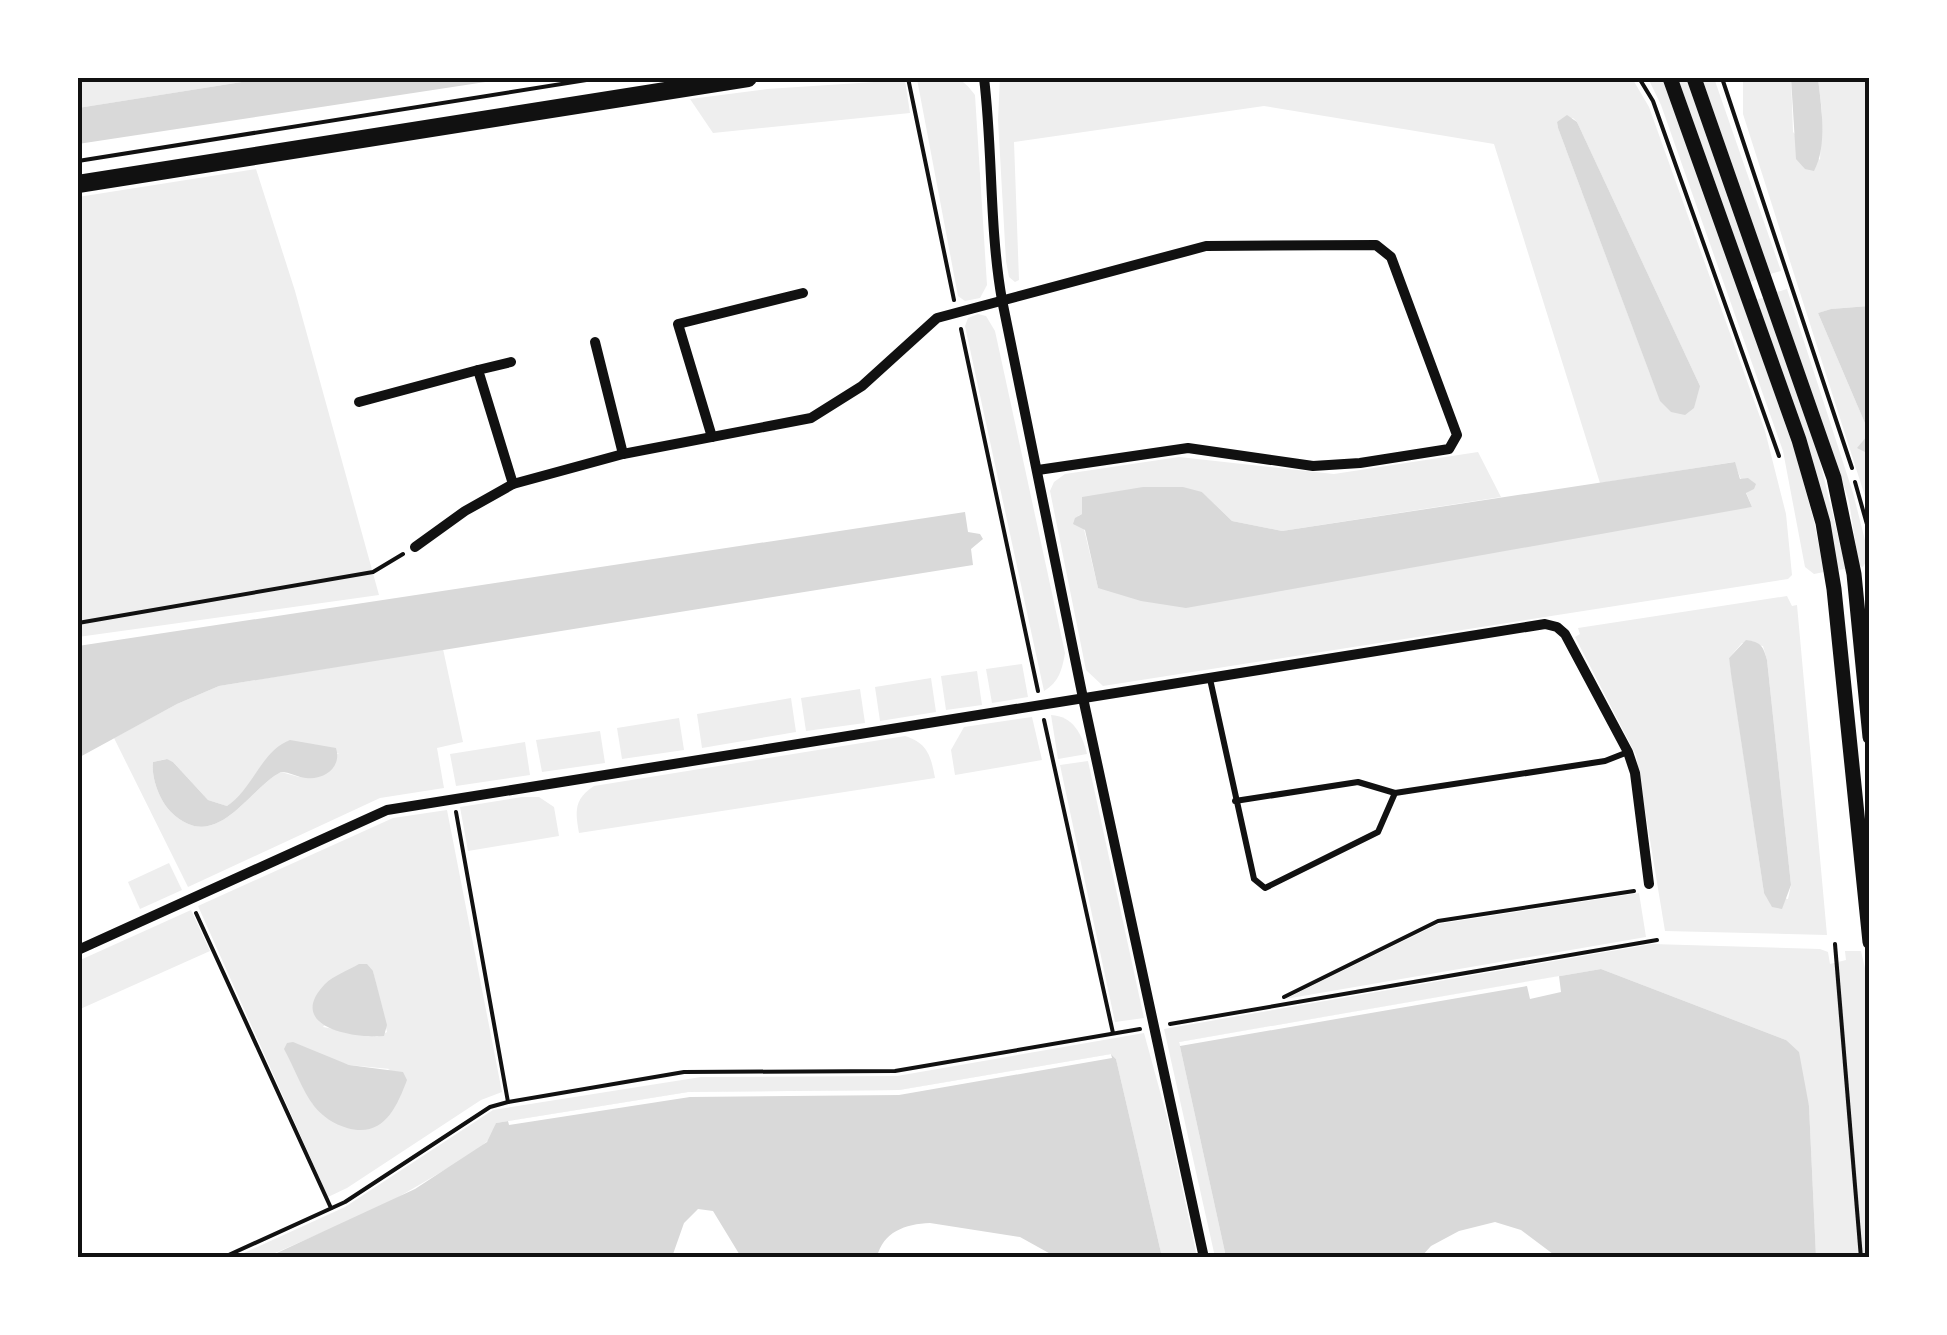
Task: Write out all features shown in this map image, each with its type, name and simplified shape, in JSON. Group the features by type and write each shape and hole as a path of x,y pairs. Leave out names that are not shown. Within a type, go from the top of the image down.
{"main road":[{"path":"78,184 748,78"}],"street":[{"path":"984,78 996,268 1083,698 1204,1258"},
{"path":"1670,78 1799,440 1823,523 1834,590 1870,942"},
{"path":"1694,78 1834,478 1854,574 1870,737"},
{"path":"415,547 513,484 623,454 812,418 862,386 937,318 1206,246 1376,245 1391,257 1457,435 1448,449 1360,463 1313,466 1188,448 1038,470"},
{"path":"712,437 678,324 803,293"},
{"path":"595,342 623,454"},
{"path":"359,402 511,362"},
{"path":"478,370 513,484"},
{"path":"78,950 388,810 1545,624 1558,627 1565,634 1628,752 1635,773 1650,886"}],"lane":[{"path":"1210,679 1254,880 1265,888 1378,832 1395,793"},
{"path":"1236,802 1358,782 1395,793 1605,761 1628,752"}],"path":[{"path":"78,161 599,78"},
{"path":"908,78 1113,1033"},
{"path":"1639,78 1653,101 1779,456"},
{"path":"1722,78 1847,450 1870,535"},
{"path":"78,623 373,572 415,547"},
{"path":"454,798 508,1102"},
{"path":"1284,997 1438,920 1650,886"},
{"path":"190,899 331,1208"},
{"path":"222,1258 331,1208 490,1107 508,1102 684,1072 895,1071 1658,940"},
{"path":"1836,944 1861,1258"}],"shaded area":[{"path":"78,78 267,78 78,108"},
{"path":"267,78 512,78 78,144 78,108"},
{"path":"1000,78 1632,78 1649,107 1765,431 1786,514 1792,575 1788,579 1103,686 1086,670 1050,491 1065,474 1179,457 1334,474 1478,452 1501,497 1282,531 1232,521 1202,492 1082,514 1078,516 1098,588 1752,507 1734,462 1600,483 1494,144 1264,106 1014,142 1019,280 1015,282 1009,277 1006,261 998,120","holes":["1573,118 1700,386 1655,387 1557,122"]},
{"path":"1648,78 1664,78 1795,452 1824,572 1814,574 1805,567 1783,451 1661,105"},
{"path":"1678,78 1687,78 1758,279 1750,282"},
{"path":"1702,78 1714,78 1781,271 1770,274"},
{"path":"1743,78 1791,78 1793,132 1820,160 1822,112 1818,78 1869,78 1869,306 1818,313 1867,428 1869,509 1743,114"},
{"path":"1791,78 1818,78 1822,138 1814,171 1805,169 1796,159"},
{"path":"917,79 959,80 975,95 987,285 980,298 965,301 958,296"},
{"path":"905,80 910,113 713,133 690,99 767,89"},
{"path":"1567,115 1577,122 1700,386 1694,408 1685,415 1671,412 1660,401 1558,128 1557,122"},
{"path":"256,169 295,291 379,595 78,637 78,197"},
{"path":"1787,289 1853,493 1869,556 1863,567 1859,566 1849,501 1777,292"},
{"path":"1765,297 1815,441 1846,569 1838,570 1756,300"},
{"path":"1869,306 1870,452 1867,453 1857,448 1868,435 1867,428 1818,313"},
{"path":"986,316 995,331 1065,653 1059,675 1044,691 965,326 968,318"},
{"path":"1735,462 1740,479 1748,478 1756,484 1746,493 1752,507 1186,608 1141,601 1098,588 1085,530 1073,524 1082,514 1082,497 1143,487 1183,487 1202,492 1232,521 1282,531"},
{"path":"965,512 968,532 980,534 983,539 971,549 973,565 219,686 177,704 78,758 78,646"},
{"path":"1787,596 1792,606 1797,605 1827,935 1665,931 1636,755 1575,637 1580,634 1578,628","holes":["1742,643 1763,646 1791,885 1788,899 1764,893 1729,658"]},
{"path":"1746,640 1761,646 1767,660 1791,885 1782,909 1772,907 1764,893 1731,674 1729,658"},
{"path":"443,649 463,742 437,748 444,788 380,798 188,887 114,738 219,686","holes":["339,753 299,777 281,772 230,815 203,827 187,824 167,807 155,782 153,762 173,762 208,800 227,806 253,779"]},
{"path":"1022,664 1028,697 992,703 986,669"},
{"path":"977,671 982,705 946,710 941,676"},
{"path":"931,678 936,712 880,721 875,687"},
{"path":"860,689 865,723 806,731 801,698"},
{"path":"791,698 796,732 702,748 697,714"},
{"path":"1051,715 1075,727 1087,754 1058,759"},
{"path":"1032,717 1042,760 955,775 951,750 964,727"},
{"path":"679,718 684,750 622,759 617,728"},
{"path":"600,731 605,763 542,772 536,740"},
{"path":"905,736 927,752 935,778 579,833 578,806 594,786"},
{"path":"290,740 336,748 337,761 330,771 313,778 281,772 217,823 203,827 187,824 171,812 157,789 153,762 167,759 208,800 227,806 264,761"},
{"path":"525,742 530,775 456,786 450,754"},
{"path":"1088,761 1144,1018 1115,1022 1060,765"},
{"path":"539,797 554,807 559,836 468,851 460,807"},
{"path":"447,810 502,1092 481,1100 328,1197 198,906 393,818","holes":["373,971 387,1032 377,1037 323,1027","321,1056 349,1065 390,1069 312,1104"]},
{"path":"169,863 182,890 140,909 128,882"},
{"path":"1639,893 1646,937 1285,999 1438,924"},
{"path":"191,910 210,951 78,1010 78,961"},
{"path":"1652,944 1820,949 1828,952 1830,964 1846,960 1845,951 1861,951 1870,990 1869,1257 1816,1257 1809,1106 1786,1040 1601,969 1179,1042 1226,1257 1215,1257 1164,1029"},
{"path":"359,964 367,964 373,971 387,1025 384,1036 342,1032 318,1020 313,1011 315,999 325,984"},
{"path":"1601,969 1786,1040 1799,1052 1809,1106 1816,1257 1557,1257 1521,1230 1495,1222 1459,1231 1431,1246 1421,1257 1226,1257 1179,1042"},
{"path":"1144,1033 1167,1117 1197,1257 1162,1257 1116,1059 1111,1054 899,1090 688,1092 496,1123 491,1138 472,1154 383,1206 266,1257 233,1258 345,1207 493,1110 701,1077 897,1076"},
{"path":"293,1042 349,1065 403,1072 407,1080 393,1111 370,1129 347,1128 329,1120 310,1100 284,1049"},
{"path":"1111,1054 1116,1059 1162,1257 1056,1257 1020,1237 930,1223 896,1231 884,1241 877,1257 741,1257 713,1211 698,1209 684,1223 672,1257 266,1258 415,1189 487,1142 496,1123 688,1092 899,1090"}],"pier":[{"path":"1559,976 1561,992 1530,999 1527,986 1180,1046 1179,1042"},
{"path":"1111,1054 1112,1058 899,1095 690,1097 509,1125 508,1121 688,1092 899,1090"}]}
